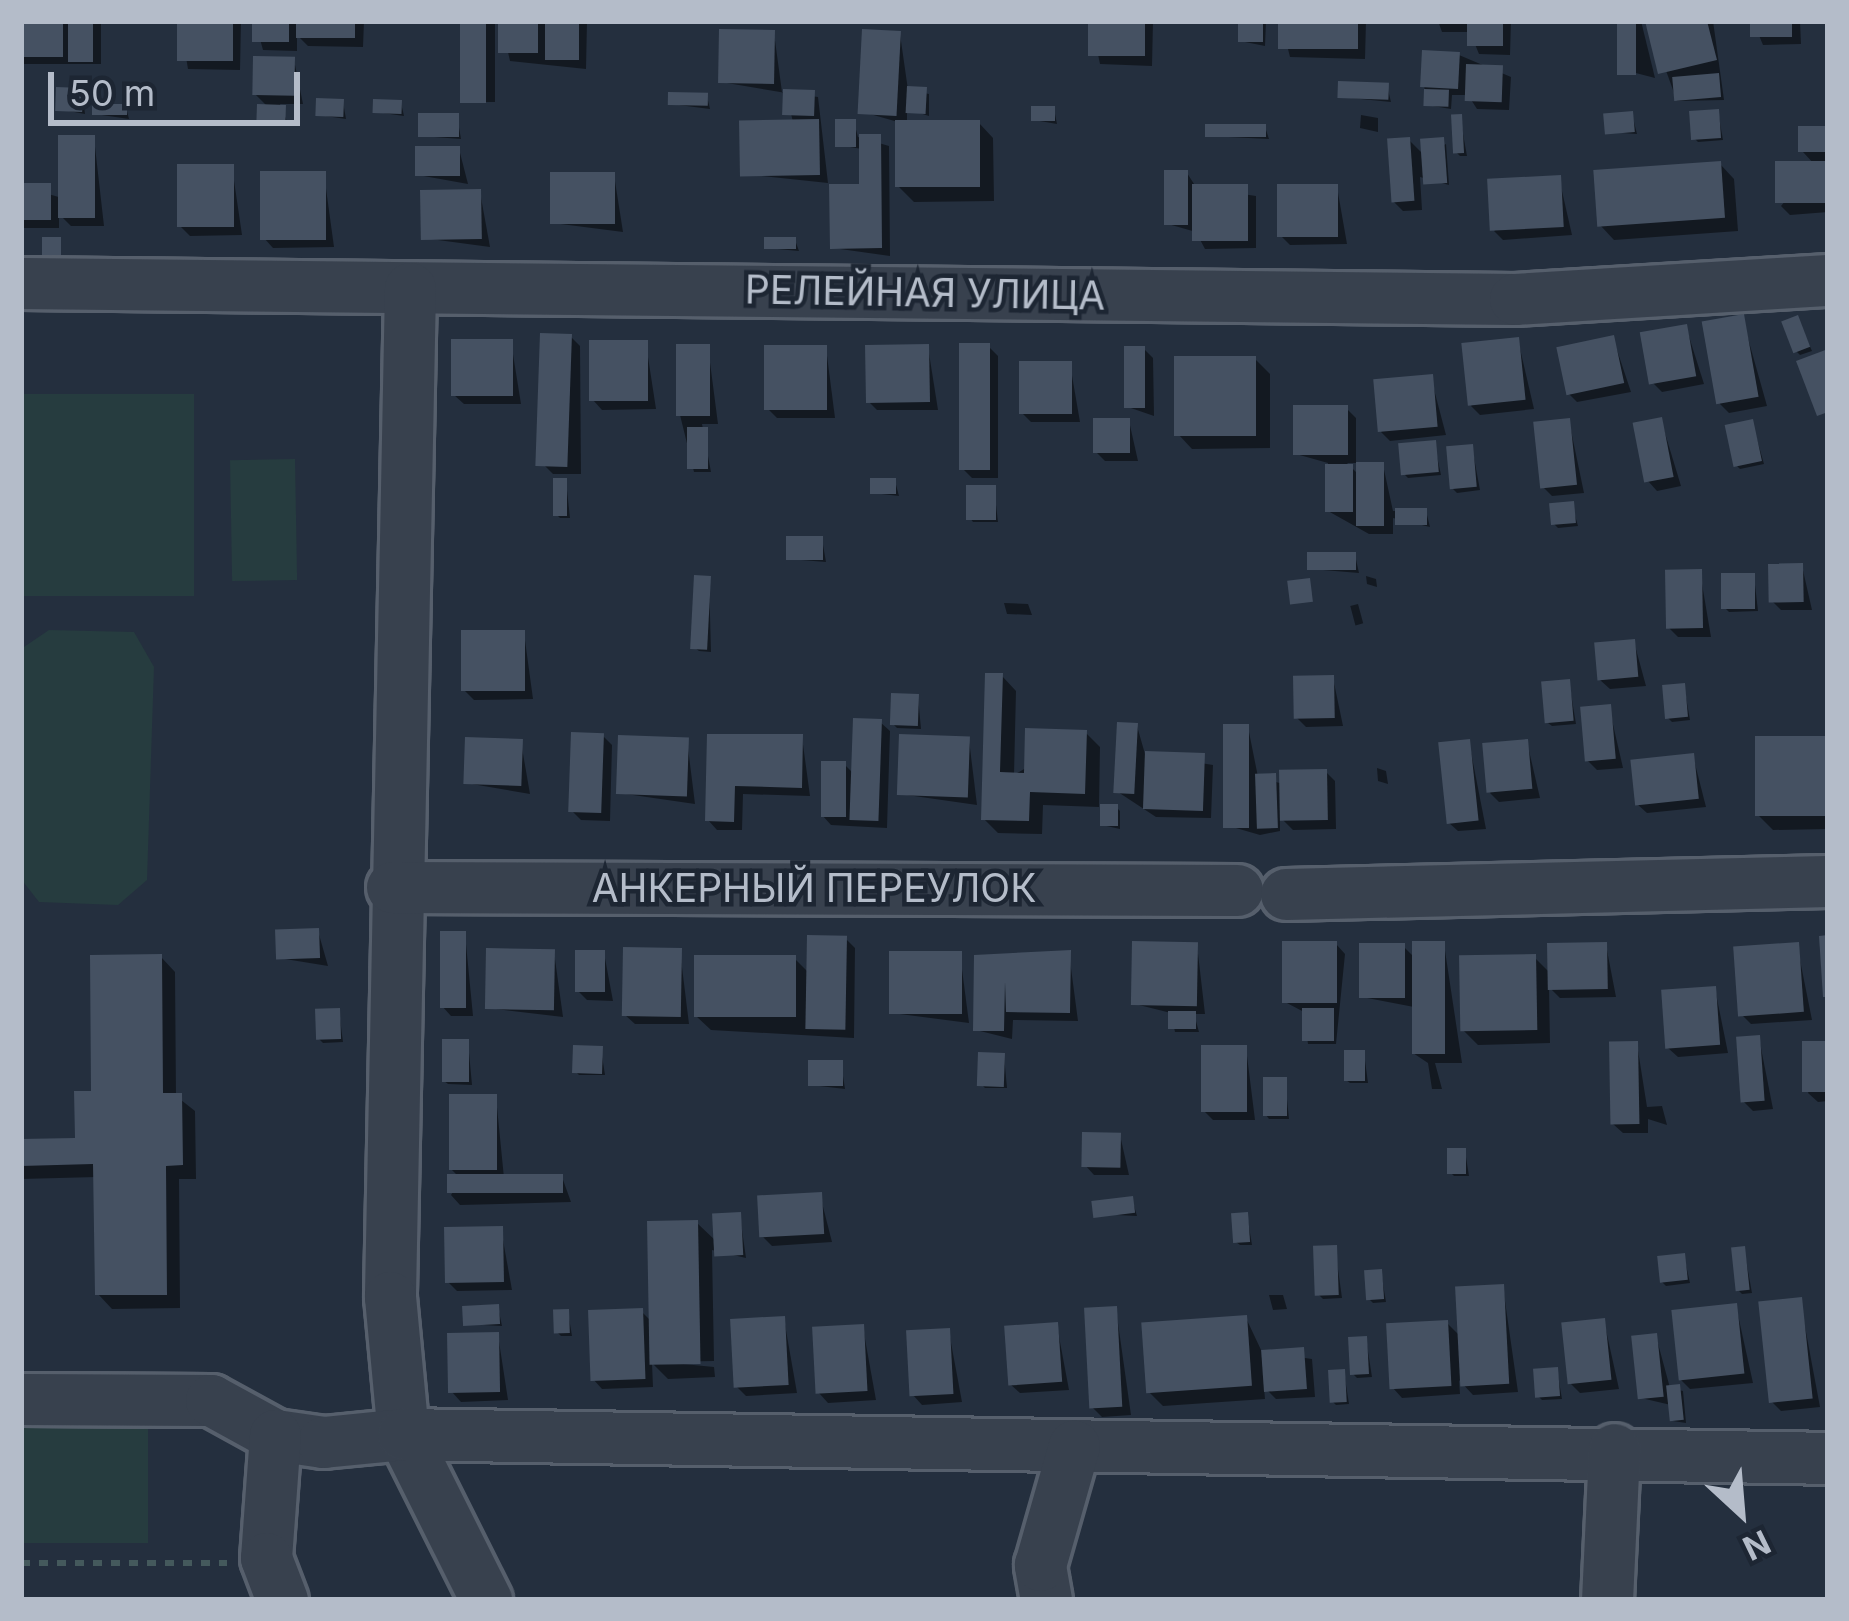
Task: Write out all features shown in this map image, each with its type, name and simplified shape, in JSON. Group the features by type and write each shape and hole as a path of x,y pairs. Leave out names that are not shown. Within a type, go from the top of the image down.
{"street":[{"name":"РЕЛЕЙНАЯ УЛИЦА","path":"21,283 1516,299 1828,280"},
{"path":"410,288 392,887 390,1297 403,1434 486,1600"},
{"name":"АНКЕРНЫЙ ПЕРЕУЛОК","path":"392,887 1262,892 1828,881"},
{"path":"21,1399 211,1400 275,1435 1614,1449 1828,1459"},
{"path":"275,1435 264,1477 275,1581"},
{"path":"1046,1600 1040,1564 1074,1446"},
{"path":"1607,1600 1614,1449"}],"path":[{"path":"21,1563 275,1581"}],"green space":[{"path":"21,394 194,394 194,596 21,596"},
{"path":"295,459 297,580 232,581 230,460"},
{"path":"49,630 134,632 154,667 147,880 118,905 39,902 21,879 21,649"},
{"path":"21,1419 148,1419 148,1543 21,1543"}],"building":[{"path":"21,21 63,21 63,57 21,57"},
{"path":"68,21 93,21 93,62 68,62"},
{"path":"177,21 233,21 233,61 177,61"},
{"path":"252,21 289,21 289,42 252,42"},
{"path":"296,21 355,21 355,38 296,38"},
{"path":"460,21 486,21 486,103 460,103"},
{"path":"498,21 538,21 538,53 498,53"},
{"path":"545,21 579,21 579,60 545,60"},
{"path":"1088,21 1145,21 1145,56 1088,56"},
{"path":"1238,21 1263,21 1263,42 1238,42"},
{"path":"1278,21 1358,21 1358,49 1278,49"},
{"path":"1467,21 1503,21 1503,46 1467,46"},
{"path":"1617,21 1636,21 1636,75 1617,75"},
{"path":"1645,21 1707,21 1717,60 1658,74"},
{"path":"1750,21 1792,21 1792,37 1750,37"},
{"path":"719,29 775,30 774,84 718,83"},
{"path":"862,29 901,31 896,116 858,114"},
{"path":"1422,50 1460,52 1458,89 1420,87"},
{"path":"253,56 295,57 294,96 252,95"},
{"path":"1466,64 1503,65 1502,102 1465,101"},
{"path":"1719,73 1721,97 1674,101 1672,77"},
{"path":"1338,81 1389,83 1388,100 1337,98"},
{"path":"907,86 927,87 926,114 906,113"},
{"path":"56,87 83,88 82,112 55,111"},
{"path":"783,89 815,90 814,116 782,115"},
{"path":"1424,89 1449,90 1448,107 1423,106"},
{"path":"668,92 708,93 708,106 668,105"},
{"path":"316,98 344,99 343,117 315,116"},
{"path":"373,99 402,100 401,114 373,113"},
{"path":"92,104 127,104 127,115 92,115"},
{"path":"257,104 286,105 285,122 256,121"},
{"path":"1031,106 1055,106 1055,121 1031,121"},
{"path":"1719,109 1721,138 1691,140 1689,111"},
{"path":"1633,111 1635,132 1605,135 1603,114"},
{"path":"418,113 459,113 459,137 418,137"},
{"path":"1462,114 1464,153 1453,154 1451,115"},
{"path":"819,119 820,175 740,176 739,120"},
{"path":"835,119 856,119 856,147 835,147"},
{"path":"895,120 980,120 980,187 895,187"},
{"path":"1205,124 1266,124 1266,137 1205,137"},
{"path":"1798,126 1828,126 1828,152 1798,152"},
{"path":"859,134 881,134 882,248 830,249 829,184 859,184"},
{"path":"58,135 95,135 95,218 58,218"},
{"path":"1410,137 1414,201 1392,202 1387,139"},
{"path":"1444,137 1447,183 1423,185 1420,139"},
{"path":"415,146 460,146 460,176 415,176"},
{"path":"1721,161 1725,218 1597,227 1593,170"},
{"path":"1775,161 1828,161 1828,203 1775,203"},
{"path":"177,164 234,164 234,227 177,227"},
{"path":"1164,170 1188,170 1188,225 1164,225"},
{"path":"260,171 326,171 326,240 260,240"},
{"path":"550,172 615,172 615,224 550,224"},
{"path":"1561,175 1564,227 1490,231 1487,179"},
{"path":"21,183 51,183 51,220 21,220"},
{"path":"1192,184 1248,184 1248,241 1192,241"},
{"path":"1277,184 1338,184 1338,237 1277,237"},
{"path":"481,189 482,239 421,240 420,190"},
{"path":"42,237 61,237 61,260 42,260"},
{"path":"764,237 796,237 796,249 764,249"},
{"path":"1744,314 1759,397 1716,404 1702,321"},
{"path":"1798,315 1810,347 1793,353 1781,321"},
{"path":"1687,324 1696,376 1649,385 1640,332"},
{"path":"540,333 572,334 567,467 535,466"},
{"path":"1614,335 1624,383 1566,395 1556,347"},
{"path":"1519,337 1526,400 1468,406 1461,343"},
{"path":"451,339 513,339 513,396 451,396"},
{"path":"589,340 648,340 648,401 589,401"},
{"path":"959,343 990,343 990,470 959,470"},
{"path":"676,344 710,344 710,416 676,416"},
{"path":"929,344 930,402 866,403 865,345"},
{"path":"764,345 827,345 827,410 764,410"},
{"path":"1124,346 1145,346 1145,408 1124,408"},
{"path":"1828,349 1828,412 1817,416 1796,361"},
{"path":"1174,356 1256,356 1256,436 1174,436"},
{"path":"1019,361 1072,361 1072,414 1019,414"},
{"path":"1433,374 1438,427 1378,432 1373,379"},
{"path":"1293,405 1348,405 1348,455 1293,455"},
{"path":"1662,417 1674,477 1644,483 1633,423"},
{"path":"1093,418 1130,418 1130,453 1093,453"},
{"path":"1570,418 1577,485 1540,489 1533,422"},
{"path":"1753,419 1762,461 1734,467 1725,425"},
{"path":"687,427 708,427 708,469 687,469"},
{"path":"1436,440 1439,472 1401,475 1398,443"},
{"path":"1473,444 1477,487 1450,489 1446,446"},
{"path":"1356,462 1384,462 1384,526 1356,526"},
{"path":"1325,464 1353,464 1353,512 1325,512"},
{"path":"553,478 567,478 567,516 553,516"},
{"path":"870,478 896,478 896,494 870,494"},
{"path":"966,485 996,485 996,520 966,520"},
{"path":"1574,501 1576,523 1551,525 1549,503"},
{"path":"1395,508 1427,508 1427,525 1395,525"},
{"path":"786,536 823,536 823,560 786,560"},
{"path":"1307,552 1356,552 1356,570 1307,570"},
{"path":"1803,563 1804,602 1769,603 1768,564"},
{"path":"1702,569 1703,628 1666,629 1665,570"},
{"path":"1721,573 1755,573 1755,609 1721,609"},
{"path":"694,575 711,576 707,650 690,649"},
{"path":"1310,578 1313,602 1290,605 1287,581"},
{"path":"461,630 525,630 525,691 461,691"},
{"path":"1635,639 1638,677 1597,680 1594,643"},
{"path":"985,673 1003,673 1000,772 1024,773 1025,728 1087,730 1085,794 1030,792 1029,821 981,820"},
{"path":"1334,675 1335,718 1294,719 1293,676"},
{"path":"1570,679 1574,721 1545,723 1541,682"},
{"path":"1685,683 1688,717 1665,719 1662,685"},
{"path":"891,693 919,694 918,726 890,725"},
{"path":"1611,704 1616,759 1585,761 1580,707"},
{"path":"853,718 882,719 878,821 849,820"},
{"path":"1117,722 1138,723 1134,794 1113,793"},
{"path":"1223,724 1249,724 1249,828 1223,828"},
{"path":"571,732 604,733 601,813 568,812"},
{"path":"707,734 803,734 802,788 735,786 734,822 705,821"},
{"path":"899,734 970,736 968,797 897,795"},
{"path":"618,735 689,737 687,796 616,794"},
{"path":"1755,736 1828,736 1828,816 1755,816"},
{"path":"465,737 523,739 521,786 463,784"},
{"path":"1470,739 1479,821 1447,824 1438,742"},
{"path":"1528,739 1532,789 1487,793 1482,743"},
{"path":"1145,751 1205,753 1203,811 1143,809"},
{"path":"1694,753 1699,799 1635,805 1630,760"},
{"path":"821,761 846,761 846,817 821,817"},
{"path":"1327,769 1328,820 1280,821 1279,770"},
{"path":"1276,773 1278,828 1257,829 1255,774"},
{"path":"1100,804 1118,804 1118,826 1100,826"},
{"path":"319,928 320,958 276,960 275,930"},
{"path":"440,931 466,931 466,1008 440,1008"},
{"path":"807,935 847,936 845,1030 805,1029"},
{"path":"1828,935 1828,997 1823,997 1819,936"},
{"path":"1132,941 1198,942 1197,1006 1131,1005"},
{"path":"1282,941 1337,941 1337,1003 1282,1003"},
{"path":"1412,941 1445,941 1445,1054 1412,1054"},
{"path":"1607,942 1608,989 1548,990 1547,943"},
{"path":"1799,942 1804,1012 1738,1016 1733,947"},
{"path":"1359,943 1405,943 1405,998 1359,998"},
{"path":"623,947 682,948 681,1017 622,1016"},
{"path":"486,948 555,949 554,1010 485,1009"},
{"path":"575,950 605,950 605,992 575,992"},
{"path":"1071,950 1070,1013 1006,1012 1005,982 1004,1031 973,1031 974,955"},
{"path":"889,951 962,951 962,1014 889,1014"},
{"path":"162,954 163,1093 182,1093 183,1165 166,1166 167,1295 95,1295 93,1164 21,1166 21,1139 75,1138 74,1091 91,1091 90,955"},
{"path":"1536,954 1537,1030 1460,1031 1459,955"},
{"path":"694,955 796,955 796,1017 694,1017"},
{"path":"1716,986 1720,1045 1665,1049 1661,990"},
{"path":"340,1008 341,1039 316,1040 315,1009"},
{"path":"1302,1008 1334,1008 1334,1041 1302,1041"},
{"path":"1168,1011 1196,1011 1196,1029 1168,1029"},
{"path":"1760,1035 1765,1101 1741,1103 1736,1037"},
{"path":"442,1039 469,1039 469,1082 442,1082"},
{"path":"1638,1041 1639,1124 1610,1124 1609,1042"},
{"path":"1802,1041 1828,1041 1828,1092 1802,1092"},
{"path":"573,1045 603,1046 602,1074 572,1073"},
{"path":"1201,1045 1247,1045 1247,1112 1201,1112"},
{"path":"1344,1050 1365,1050 1365,1081 1344,1081"},
{"path":"978,1052 1005,1053 1004,1087 977,1086"},
{"path":"808,1060 843,1060 843,1086 808,1086"},
{"path":"1263,1077 1287,1077 1287,1116 1263,1116"},
{"path":"449,1094 497,1094 497,1170 449,1170"},
{"path":"1082,1132 1121,1133 1120,1168 1081,1167"},
{"path":"1447,1148 1466,1148 1466,1174 1447,1174"},
{"path":"447,1174 563,1174 563,1193 447,1193"},
{"path":"822,1192 824,1234 759,1237 757,1195"},
{"path":"1133,1196 1135,1213 1093,1218 1091,1201"},
{"path":"741,1212 743,1255 714,1256 712,1214"},
{"path":"1248,1212 1250,1242 1233,1243 1231,1213"},
{"path":"698,1220 701,1364 650,1365 647,1221"},
{"path":"503,1226 504,1282 445,1283 444,1227"},
{"path":"1337,1245 1339,1295 1315,1296 1313,1246"},
{"path":"1745,1246 1750,1290 1736,1291 1731,1247"},
{"path":"1685,1253 1688,1280 1660,1283 1657,1256"},
{"path":"1382,1269 1384,1299 1366,1300 1364,1270"},
{"path":"1504,1284 1509,1384 1460,1386 1455,1287"},
{"path":"1802,1297 1813,1398 1769,1403 1758,1302"},
{"path":"1737,1303 1744,1374 1679,1381 1671,1310"},
{"path":"499,1304 500,1324 463,1326 462,1306"},
{"path":"1117,1306 1122,1407 1089,1409 1084,1308"},
{"path":"643,1308 645,1379 591,1381 588,1310"},
{"path":"569,1309 570,1333 554,1334 553,1310"},
{"path":"1247,1315 1252,1386 1146,1393 1141,1322"},
{"path":"785,1316 789,1385 734,1388 730,1319"},
{"path":"1605,1318 1611,1380 1568,1384 1561,1323"},
{"path":"1448,1320 1451,1386 1390,1389 1386,1323"},
{"path":"1058,1322 1062,1382 1008,1386 1004,1326"},
{"path":"864,1324 868,1391 816,1394 812,1327"},
{"path":"950,1328 953,1394 910,1396 906,1330"},
{"path":"499,1332 500,1392 448,1393 447,1333"},
{"path":"1657,1333 1664,1397 1638,1399 1631,1336"},
{"path":"1367,1336 1369,1374 1350,1375 1348,1337"},
{"path":"1304,1347 1307,1389 1264,1392 1261,1350"},
{"path":"1558,1367 1560,1396 1535,1398 1533,1369"},
{"path":"1345,1369 1347,1402 1330,1403 1328,1370"},
{"path":"1680,1384 1684,1420 1670,1421 1666,1385"}]}
